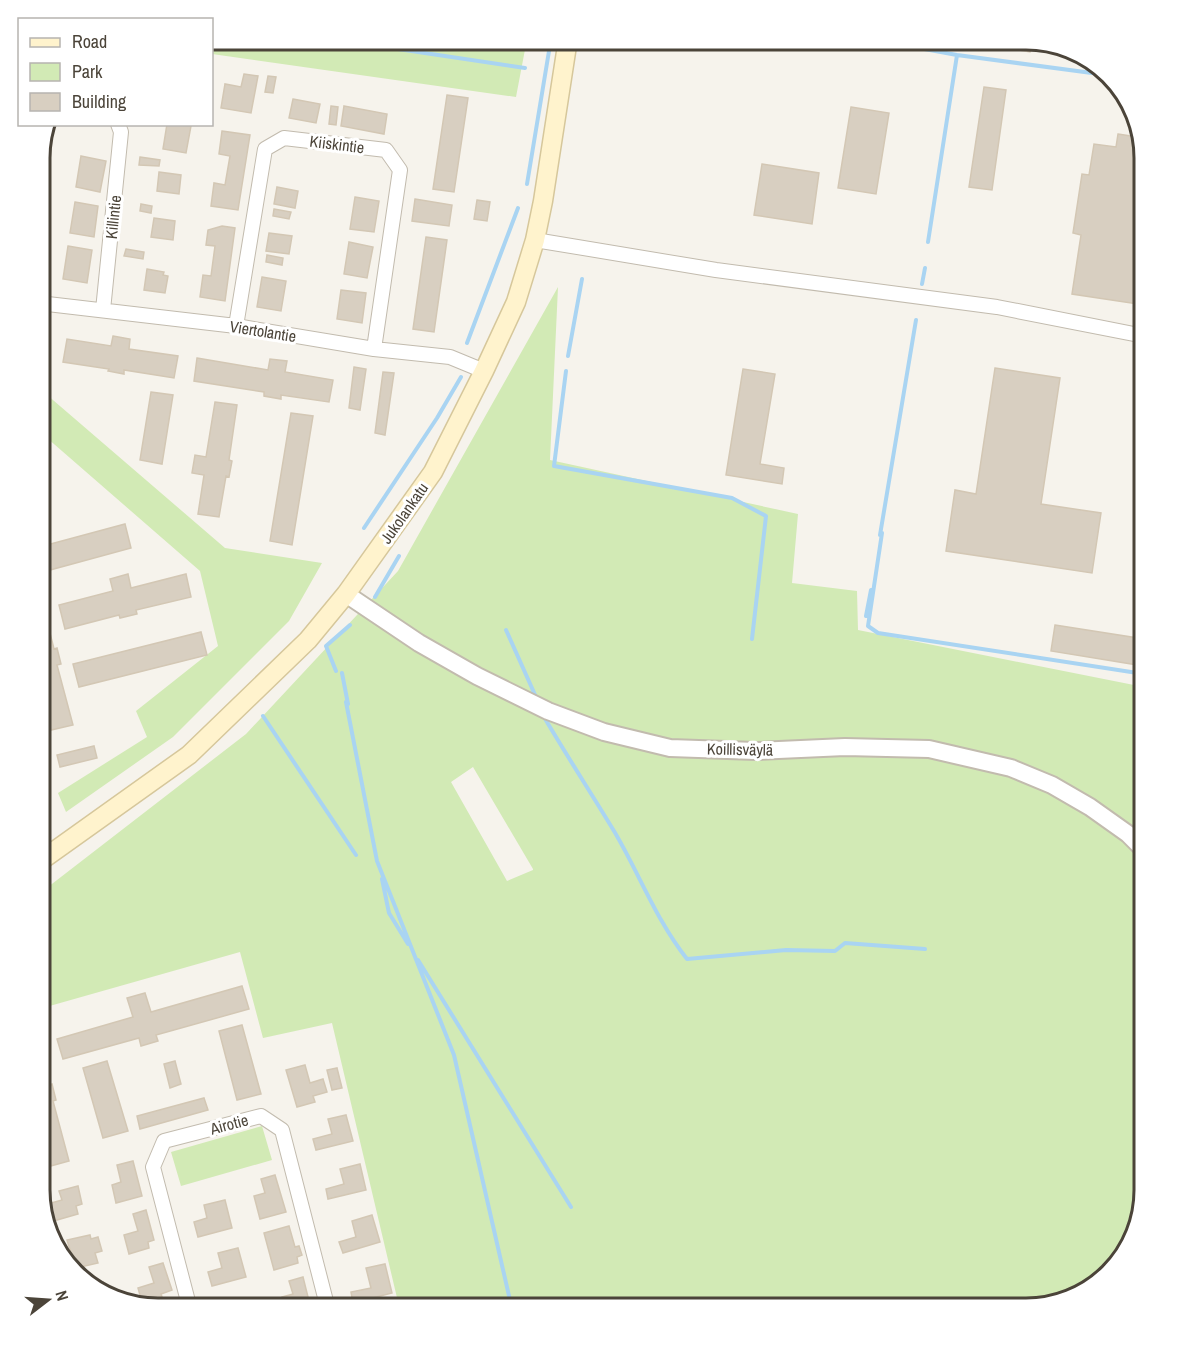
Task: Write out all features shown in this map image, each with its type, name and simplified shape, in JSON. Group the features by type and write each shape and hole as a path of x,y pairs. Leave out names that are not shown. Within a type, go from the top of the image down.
{"main road":[{"name":"Jukolankatu","path":"50,855 189,756 308,640 346,594 433,472 516,302 535,240 566,50"}],"street":[{"name":"Killintie","path":"103,310 121,132 119,126"},
{"name":"Kiiskintie","path":"236,326 265,149 284,138 386,150 400,170 374,349"},
{"path":"535,240 705,269 997,308 1134,334"},
{"name":"Viertolantie","path":"50,304 236,326 374,349 450,357 484,371"},
{"name":"Koillisväylä","path":"346,594 419,644 477,676 548,711 604,732 670,748 756,751 845,747 929,749 1011,768 1052,785 1090,807 1134,840"},
{"name":"Airotie","path":"187,1298 153,1167 164,1141 261,1116 282,1130 325,1298"}],"green space":[{"path":"213,50 525,50 516,97 213,54"},
{"path":"558,287 550,460 798,514 792,583 857,591 858,630 1134,685 1134,1190 1128,1225 1115,1250 1102,1267 1085,1280 1060,1293 1039,1298 397,1298 332,1023 263,1038 240,952 50,1006 50,885 246,734 398,571","holes":["473,767 533,870 507,881 451,782"]},
{"path":"50,397 225,548 322,563 289,621 173,737 66,812 58,793 147,737 136,711 218,646 200,571 50,441"},
{"path":"262,1126 272,1160 181,1186 171,1152"}],"building":[{"path":"244,74 258,76 251,113 221,108 225,84 241,87"},
{"path":"268,76 276,77 273,93 265,92"},
{"path":"984,87 1006,90 992,190 969,187"},
{"path":"447,95 468,98 454,192 433,189"},
{"path":"293,99 320,104 316,123 289,118"},
{"path":"331,106 338,107 336,125 329,124"},
{"path":"344,106 387,114 384,134 341,126"},
{"path":"851,107 889,113 876,194 838,188"},
{"path":"167,126 191,126 186,153 163,149"},
{"path":"222,131 250,135 238,210 211,206 214,183 225,185 230,156 219,154"},
{"path":"1118,134 1131,136 1134,158 1134,303 1072,294 1081,235 1073,233 1082,174 1089,175 1094,144 1116,147"},
{"path":"81,156 106,161 100,192 76,187"},
{"path":"140,157 160,160 159,166 139,165"},
{"path":"762,164 819,173 812,224 754,215"},
{"path":"159,172 181,175 179,194 157,191"},
{"path":"277,187 298,191 295,208 274,204"},
{"path":"355,197 379,201 374,232 350,229"},
{"path":"415,199 452,205 449,226 412,221"},
{"path":"477,200 490,202 487,221 474,219"},
{"path":"75,202 98,206 94,237 70,233"},
{"path":"141,204 152,206 151,213 140,211"},
{"path":"274,209 291,212 289,219 273,216"},
{"path":"154,218 175,221 173,240 151,237"},
{"path":"222,226 235,228 225,301 200,297 203,275 211,276 215,246 206,245 208,230"},
{"path":"269,233 292,236 289,254 266,251"},
{"path":"426,237 447,240 434,332 413,329"},
{"path":"349,242 373,247 367,278 344,274"},
{"path":"68,246 92,250 87,283 63,279"},
{"path":"126,249 144,252 143,259 124,256"},
{"path":"267,255 283,258 282,265 266,262"},
{"path":"147,269 164,272 163,275 168,276 165,293 144,290"},
{"path":"262,277 286,281 281,311 257,307"},
{"path":"341,290 366,293 362,323 337,319"},
{"path":"113,336 130,339 129,349 178,356 174,378 124,370 124,374 108,371 109,369 63,362 67,339 111,346"},
{"path":"197,358 268,370 270,359 287,361 285,372 333,380 329,402 281,395 281,399 264,396 264,392 194,381"},
{"path":"354,367 366,369 360,410 349,408"},
{"path":"995,368 1060,378 1041,504 1101,513 1092,573 946,551 955,490 976,494"},
{"path":"743,369 775,374 760,464 784,468 782,484 726,475"},
{"path":"383,372 394,373 385,435 375,433"},
{"path":"151,392 173,395 162,464 140,460"},
{"path":"215,402 237,405 229,460 232,461 229,477 226,476 219,517 198,514 204,475 192,473 195,455 206,457"},
{"path":"291,413 313,416 292,545 270,541"},
{"path":"125,524 131,548 50,570 50,544"},
{"path":"128,574 131,588 186,574 191,597 136,610 137,614 120,618 119,615 65,629 59,605 113,591 110,579"},
{"path":"1055,625 1134,637 1134,664 1051,651"},
{"path":"201,632 207,655 79,687 73,664"},
{"path":"50,633 54,649 57,648 61,664 57,665 73,725 51,730"},
{"path":"94,746 97,758 60,767 57,755"},
{"path":"242,986 249,1009 156,1035 158,1041 141,1046 139,1038 63,1059 57,1039 133,1017 127,998 145,993 151,1012"},
{"path":"242,1025 261,1094 237,1100 219,1031"},
{"path":"107,1061 128,1131 103,1138 83,1068"},
{"path":"175,1061 181,1084 170,1088 164,1064"},
{"path":"305,1065 310,1083 323,1079 327,1092 313,1096 315,1102 297,1107 286,1070"},
{"path":"337,1068 342,1088 332,1090 327,1070"},
{"path":"52,1084 56,1100 53,1101 69,1161 50,1166 50,1085"},
{"path":"204,1098 208,1110 140,1129 137,1116"},
{"path":"346,1115 353,1141 316,1150 313,1139 332,1134 328,1119"},
{"path":"133,1161 142,1196 116,1203 112,1185 121,1182 117,1165"},
{"path":"360,1164 366,1190 328,1199 326,1189 344,1184 340,1169"},
{"path":"275,1175 286,1212 260,1219 254,1196 265,1193 261,1179"},
{"path":"78,1186 82,1204 76,1206 78,1214 54,1221 50,1203 62,1200 59,1191"},
{"path":"225,1200 232,1228 198,1237 194,1222 207,1218 204,1205"},
{"path":"146,1210 154,1240 148,1242 149,1248 129,1254 124,1235 138,1231 133,1214"},
{"path":"372,1215 380,1242 343,1253 339,1242 356,1237 352,1221"},
{"path":"289,1226 295,1247 299,1246 302,1255 297,1257 298,1263 274,1270 264,1233"},
{"path":"90,1235 91,1239 98,1237 102,1251 95,1253 98,1263 81,1267 72,1256 67,1240"},
{"path":"238,1248 246,1277 212,1286 208,1272 222,1268 218,1253"},
{"path":"163,1263 172,1290 161,1294 162,1298 141,1297 138,1288 154,1283 149,1267"},
{"path":"385,1264 392,1293 372,1298 352,1298 351,1292 371,1288 366,1268"},
{"path":"303,1277 308,1298 282,1298 293,1294 289,1281"}],"waterway":[{"path":"405,50 525,68"},
{"path":"527,184 549,50"},
{"path":"930,50 1093,73"},
{"path":"928,242 957,55"},
{"path":"467,343 518,208"},
{"path":"922,284 925,268"},
{"path":"568,356 582,279"},
{"path":"880,535 916,320"},
{"path":"566,371 554,466 732,498 766,516 752,639"},
{"path":"364,528 437,418 461,377"},
{"path":"882,533 868,626 878,633 1134,672"},
{"path":"375,597 399,556"},
{"path":"866,616 871,590"},
{"path":"336,671 326,646 350,625"},
{"path":"506,630 536,697"},
{"path":"342,673 348,704"},
{"path":"346,702 377,861 454,1055 509,1298"},
{"path":"263,716 356,855"},
{"path":"544,717 614,831 666,928 687,959 786,950 835,951 845,943 925,949"},
{"path":"382,879 389,913 408,944"},
{"path":"418,960 571,1207"}]}
